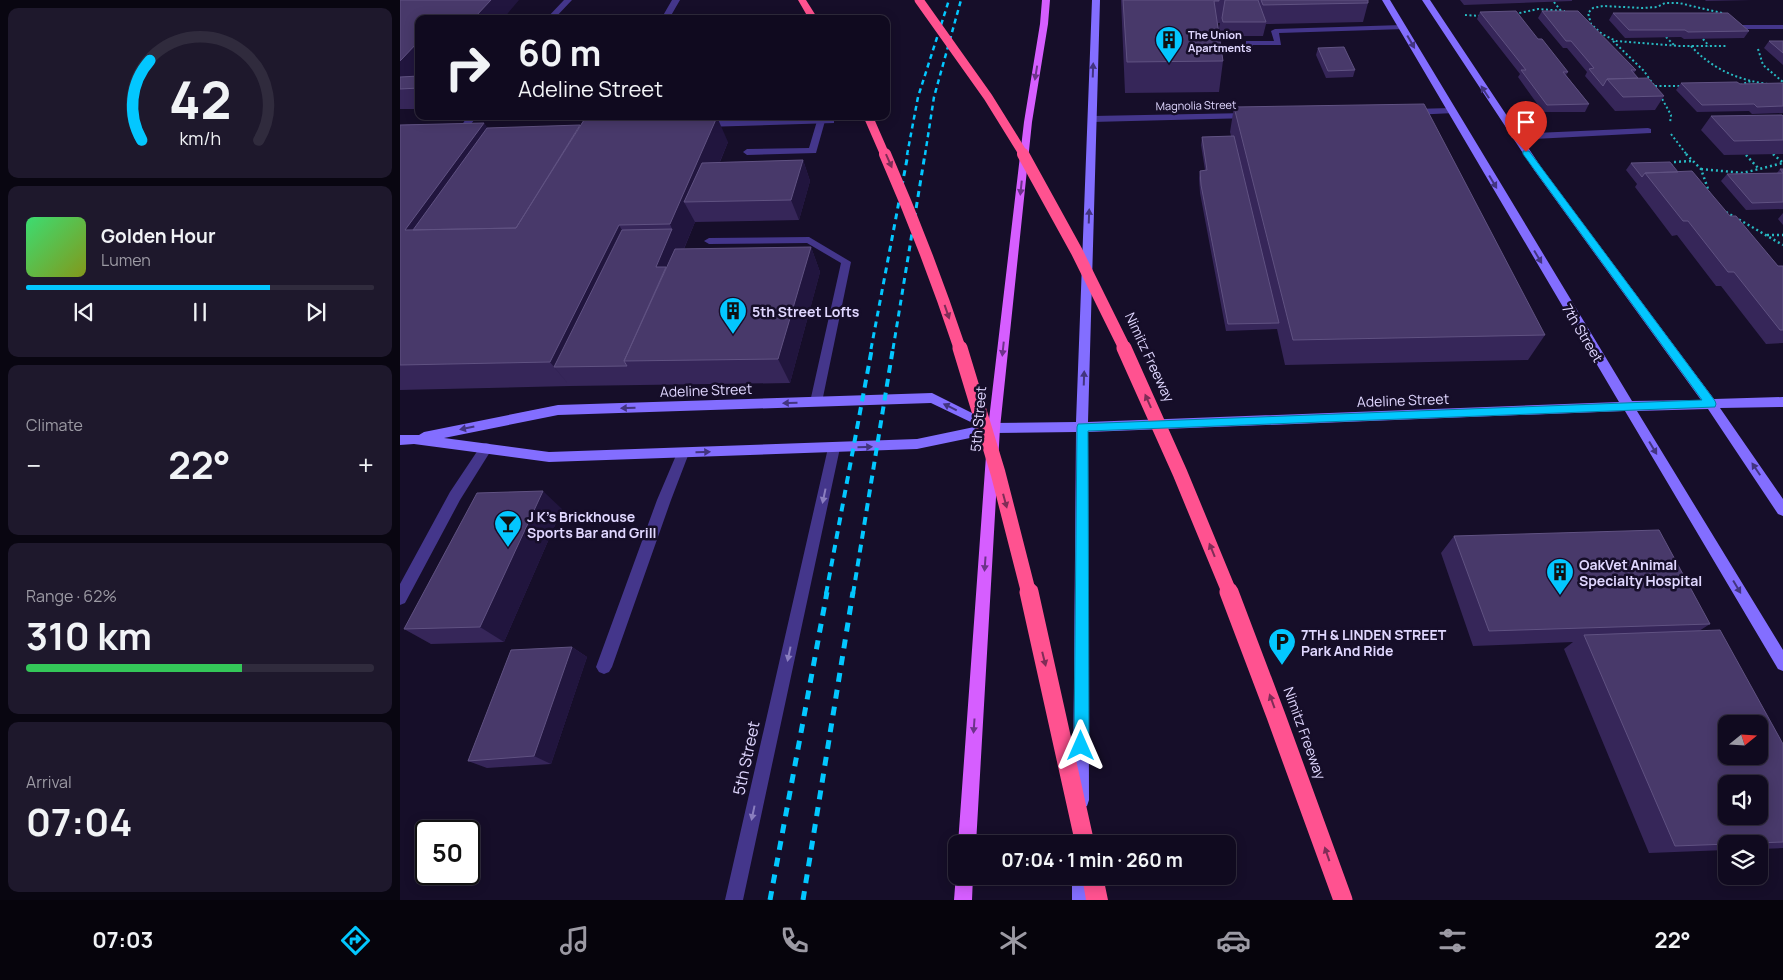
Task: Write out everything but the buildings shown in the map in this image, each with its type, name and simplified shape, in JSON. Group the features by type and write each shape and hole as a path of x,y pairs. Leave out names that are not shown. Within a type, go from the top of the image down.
{"highway":[{"path":"802,0 811,15"},
{"name":"Nimitz Freeway","path":"919,0 962,57 1014,138 1070,237 1115,328 1170,449 1233,603 1291,754 1343,900"},
{"path":"870,120 911,213 942,297 978,408 1014,537 1055,705 1083,835"},
{"path":"1094,885 1097,900"}],"main road":[{"name":"5th Street","path":"968,835 994,428 1028,122 1044,24 1046,0"},
{"path":"1081,835 1082,427 1096,0"},
{"name":"7th Street","path":"1386,0 1783,664"},
{"path":"1426,0 1515,137 1711,404 1783,510"},
{"name":"Adeline Street","path":"400,440 414,439 558,410 932,398 994,428"},
{"name":"Adeline Street","path":"414,439 549,456 917,444 994,428 1082,427 1628,406 1783,402"},
{"path":"963,900 964,885"},
{"path":"1081,885 1081,900"}],"street":[{"path":"554,15 568,0"},
{"path":"667,15 676,0"},
{"path":"1250,50 1249,43 1278,43 1275,31 1402,27"},
{"path":"1738,27 1783,27"},
{"path":"1402,112 1451,111"},
{"name":"Magnolia Street","path":"1092,119 1257,115"},
{"path":"469,120 459,129 474,129"},
{"path":"603,126 607,120"},
{"path":"747,152 812,151 821,121"},
{"path":"692,124 832,121"},
{"path":"593,126 613,126"},
{"path":"1515,137 1648,131"},
{"path":"709,241 809,240 846,262 816,402"},
{"path":"400,598 455,496 486,448"},
{"name":"5th Street","path":"734,900 834,448"},
{"path":"604,667 683,452"}],"path":[{"path":"1533,2 1538,9"},
{"path":"1554,2 1561,11"},
{"path":"1723,13 1679,3 1666,3 1657,7 1643,8 1603,6 1593,8 1588,14 1592,26 1616,41 1690,46 1733,45"},
{"path":"1511,15 1538,9 1569,12"},
{"path":"1464,15 1486,16"},
{"path":"1582,15 1589,18"},
{"path":"1583,27 1592,26"},
{"path":"1599,37 1606,36"},
{"path":"1666,37 1674,45"},
{"path":"1611,39 1640,67 1656,86 1671,115 1671,134 1701,169 1711,197"},
{"path":"1703,39 1710,46"},
{"path":"1647,41 1651,44"},
{"path":"1756,44 1758,58 1764,68 1783,82"},
{"path":"1690,46 1710,65 1734,76 1775,85"},
{"path":"1619,54 1627,54"},
{"path":"1631,67 1640,67"},
{"path":"1735,86 1751,81"},
{"path":"1649,86 1688,86"},
{"path":"1654,99 1663,99"},
{"path":"1773,154 1782,163"},
{"path":"1746,155 1759,169"},
{"path":"1675,172 1671,167 1674,162 1693,161"},
{"path":"1701,169 1734,173 1782,163"},
{"path":"1723,215 1724,211 1783,245"},
{"path":"1740,221 1741,229"},
{"path":"1767,235 1783,234"}],"railway":[{"path":"907,155 918,97 949,0"},
{"path":"925,155 934,97 961,0"},
{"path":"871,349 908,154"},
{"path":"893,349 925,154"},
{"path":"826,594 872,348"},
{"path":"853,594 893,348"},
{"path":"770,900 827,592"},
{"path":"803,900 853,592"}],"place":[{"name":"The Union Apartments","path":"1169,64"},
{"name":"5th Street Lofts","path":"733,335"},
{"name":"J K's Brickhouse Sports Bar and Grill","path":"508,548"},
{"name":"OakVet Animal Specialty Hospital","path":"1560,596"},
{"name":"7TH & LINDEN STREET Park And Ride","path":"1282,666"}],"route":[{"path":"1081,746 1082,427 1557,408 1711,404 1526,152"}]}
